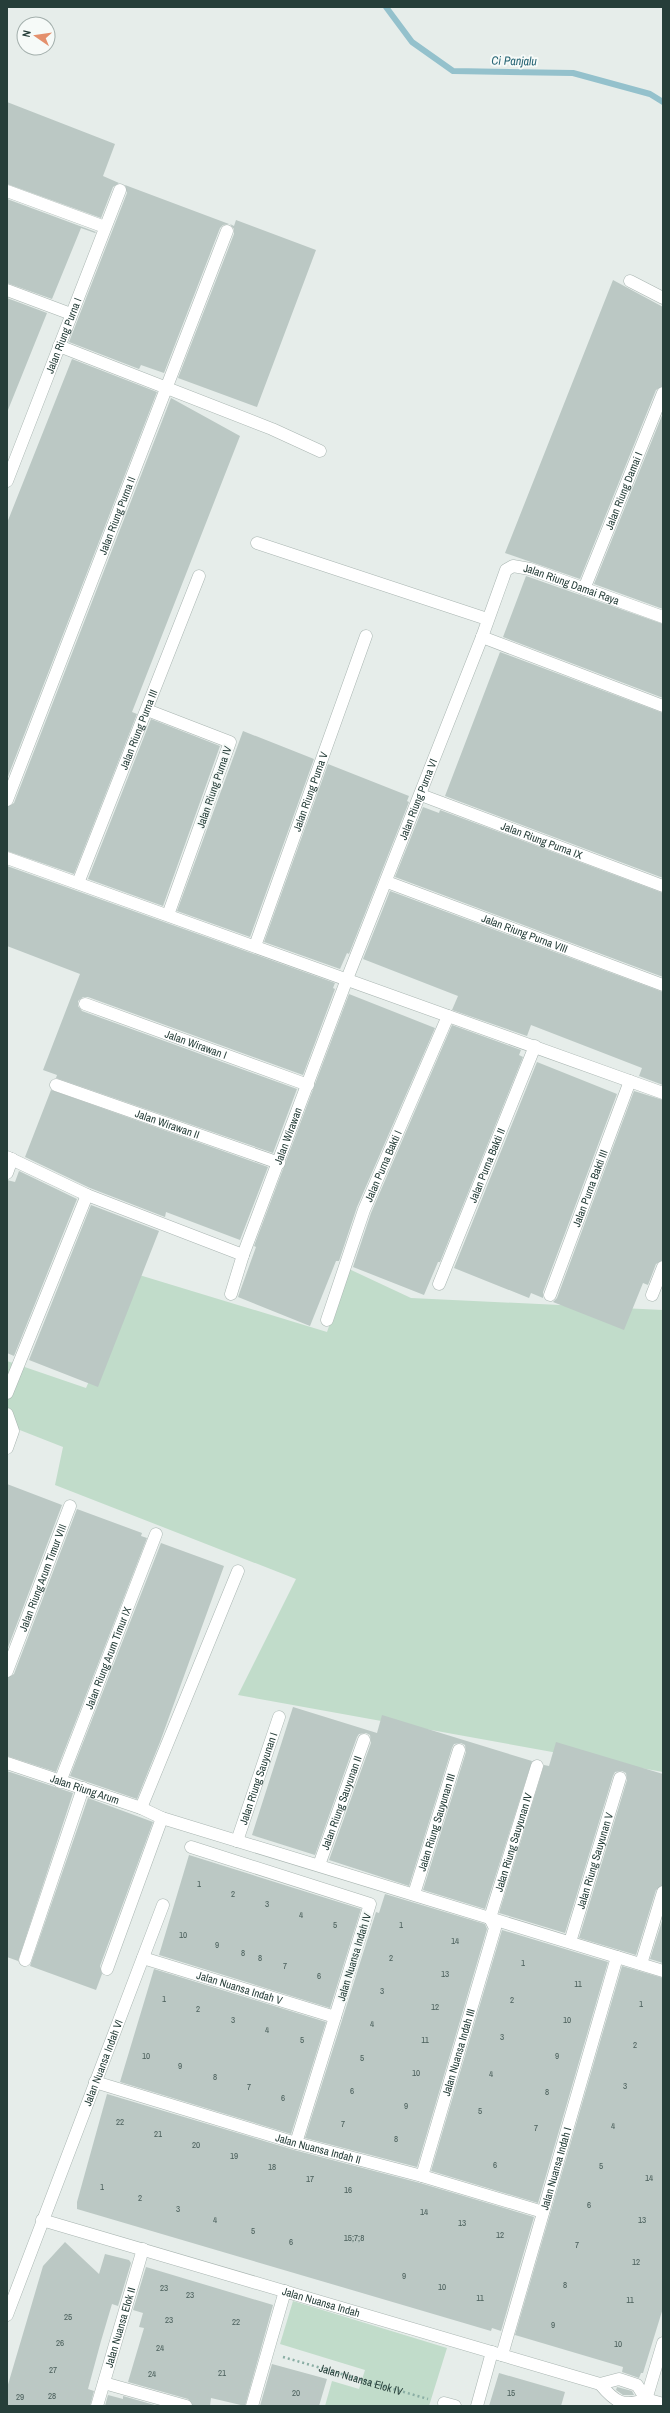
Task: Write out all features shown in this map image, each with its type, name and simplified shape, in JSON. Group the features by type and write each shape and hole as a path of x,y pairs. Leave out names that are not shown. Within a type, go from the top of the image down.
{"street":[{"name":"Jalan Riung Purna I","path":"7,480 120,190"},
{"path":"7,191 105,227"},
{"name":"Jalan Riung Purna II","path":"7,800 227,231"},
{"path":"630,281 663,298"},
{"path":"7,290 71,314"},
{"path":"59,346 272,428 320,451"},
{"name":"Jalan Riung Damai I","path":"584,590 663,393"},
{"path":"257,543 487,619"},
{"name":"Jalan Riung Damai Raya","path":"487,619 504,575 510,567 530,569 584,590 663,617"},
{"name":"Jalan Riung Purna III","path":"78,883 199,576"},
{"name":"Jalan Riung Purna VI","path":"347,979 387,882 482,637 487,619"},
{"name":"Jalan Riung Purna V","path":"255,946 366,636"},
{"path":"482,637 663,706"},
{"name":"Jalan Riung Purna IV","path":"147,710 230,742 168,915"},
{"name":"Jalan Riung Purna IX","path":"420,795 663,886"},
{"path":"7,858 663,1093"},
{"name":"Jalan Riung Purna VIII","path":"387,882 663,985"},
{"name":"Jalan Wirawan","path":"231,1294 243,1255 279,1163 347,979"},
{"name":"Jalan Wirawan I","path":"85,1004 308,1085"},
{"name":"Jalan Purna Bakti I","path":"326,1320 364,1210 448,1016"},
{"name":"Jalan Purna Bakti II","path":"439,1284 535,1046"},
{"name":"Jalan Purna Bakti III","path":"550,1295 630,1081"},
{"name":"Jalan Wirawan II","path":"56,1085 279,1163"},
{"path":"7,1173 10,1158 87,1195 243,1255"},
{"path":"7,1393 87,1195"},
{"path":"652,1295 663,1267"},
{"path":"7,1414 13,1431 7,1448"},
{"name":"Jalan Riung Arum Timur VIII","path":"7,1671 70,1506"},
{"name":"Jalan Riung Arum Timur IX","path":"60,1782 156,1534"},
{"path":"140,1808 238,1571"},
{"name":"Jalan Riung Sauyunan I","path":"237,1840 279,1717"},
{"name":"Jalan Riung Sauyunan II","path":"319,1865 364,1740"},
{"name":"Jalan Riung Sauyunan III","path":"414,1894 459,1750"},
{"name":"Jalan Riung Arum","path":"7,1763 140,1808 162,1818 414,1894 493,1923 570,1942 663,1971"},
{"name":"Jalan Riung Sauyunan IV","path":"493,1923 537,1766"},
{"name":"Jalan Riung Sauyunan V","path":"570,1942 620,1778"},
{"path":"25,1960 83,1788"},
{"path":"106,1969 162,1818"},
{"name":"Jalan Nuansa Indah IV","path":"192,1847 370,1904 296,2143"},
{"path":"641,1964 663,1892"},
{"name":"Jalan Nuansa Indah VI","path":"7,2315 163,1905"},
{"name":"Jalan Nuansa Indah III","path":"422,2176 493,1923"},
{"name":"Jalan Nuansa Indah I","path":"477,2406 497,2354 543,2212 611,1982 617,1957"},
{"name":"Jalan Nuansa Indah V","path":"143,1958 335,2017"},
{"name":"Jalan Nuansa Indah II","path":"96,2082 296,2143 422,2176 543,2212"},
{"name":"Jalan Nuansa Indah","path":"42,2220 600,2384"},
{"name":"Jalan Nuansa Elok II","path":"96,2406 104,2383 142,2249"},
{"path":"252,2406 285,2291"},
{"path":"645,2402 663,2343"},
{"path":"645,2402 637,2385 619,2379 600,2384 612,2398 632,2405 645,2402 663,2404"},
{"path":"104,2383 186,2406"}],"path":[{"name":"Jalan Nuansa Elok IV","path":"267,2353 449,2404"}],"green space":[{"path":"349,1269 411,1298 663,1310 663,1772 238,1695 296,1579 55,1485 63,1447 7,1425 7,1361 86,1388 136,1274 327,1332"},
{"path":"293,2301 447,2348 429,2406 325,2406 332,2381 359,2389 365,2370 280,2344"}],"building":[{"path":"7,102 115,144 103,176 119,183 113,187 101,218 7,184"},
{"path":"125,185 229,224 223,225 220,228 164,373 141,365 139,369 69,342 127,193"},
{"path":"7,199 96,232 95,233 81,228 52,299 7,283"},
{"path":"236,220 316,250 257,407 178,378 234,234 234,229 230,224 234,226"},
{"path":"613,280 663,307 663,386 656,390 580,579 505,553"},
{"path":"7,298 47,313 8,410 7,410"},
{"path":"72,359 157,392 7,779 7,523"},
{"path":"171,398 240,436 132,712 137,714 74,874 7,851 7,807 14,803"},
{"path":"663,413 663,609 594,584"},
{"path":"526,576 663,624 663,698 503,637"},
{"path":"500,652 663,713 663,878 445,796"},
{"path":"151,719 220,746 163,906 88,879"},
{"path":"243,731 314,759 250,937 177,911"},
{"path":"328,764 409,796 407,801 409,802 349,954 347,953 340,969 264,942"},
{"path":"423,807 439,813 440,810 663,893 663,977 395,877"},
{"path":"7,866 335,983 333,988 335,989 303,1075 88,997 83,997 78,1001 78,1006 82,1011 297,1089 273,1153 56,1078 57,1075 43,1070 80,974 7,946"},
{"path":"390,891 663,992 663,1085 639,1076 642,1068 531,1025 527,1036 452,1010 458,996 363,959"},
{"path":"349,994 435,1028 357,1207 339,1261 336,1261 310,1326 238,1297 256,1247 254,1246"},
{"path":"452,1025 521,1050 519,1055 523,1057 440,1262 438,1262 424,1295 353,1267 371,1213"},
{"path":"537,1062 617,1094 543,1292 543,1298 531,1293 529,1298 454,1268"},
{"path":"51,1090 268,1167 240,1240 166,1212 165,1217 90,1188 25,1157"},
{"path":"634,1091 663,1100 663,1260 656,1264 648,1285 643,1283 624,1330 553,1302 557,1298"},
{"path":"19,1171 77,1199 14,1356 7,1353 7,1180 15,1182"},
{"path":"91,1205 159,1231 98,1387 29,1360"},
{"path":"7,1484 62,1505 7,1650"},
{"path":"77,1509 142,1533 141,1536 147,1538 56,1772 7,1756 7,1678 14,1674"},
{"path":"161,1543 224,1566 160,1742 137,1799 70,1776"},
{"path":"293,1707 377,1733 382,1715 532,1761 485,1909 423,1890 466,1752 465,1745 461,1743 454,1744 452,1748 409,1886 329,1860 371,1743 370,1735 366,1733 359,1734 357,1737 315,1855 252,1835"},
{"path":"556,1742 663,1774 663,1885 656,1890 636,1955 579,1938 627,1780 626,1773 622,1771 615,1772 613,1776 565,1933 499,1913 544,1765 549,1766"},
{"path":"7,1771 73,1793 18,1961 7,1957"},
{"path":"88,1798 153,1822 100,1966 102,1974 96,1990 30,1966"},
{"path":"189,1855 361,1909 330,2008 159,1955"},
{"path":"385,1894 485,1924 487,1929 417,2167 305,2138 376,1912 379,1913"},
{"path":"663,1918 663,1963 650,1959"},
{"path":"502,1930 608,1962 538,2203 431,2171"},
{"path":"622,1966 663,1978 663,2308 643,2373 641,2373 639,2378 622,2372 623,2367 515,2335"},
{"path":"154,1969 326,2022 291,2134 120,2082"},
{"path":"107,2094 294,2150 420,2183 534,2217 501,2331 492,2328 491,2331 77,2209 77,2202"},
{"path":"65,2242 99,2274 105,2254 129,2260 131,2263 118,2306 112,2304 101,2341 88,2389 94,2391 90,2406 7,2406 7,2388 43,2266"},
{"path":"146,2267 273,2305 245,2406 211,2398 210,2406 193,2406 188,2399 128,2382 144,2328 139,2327 143,2313 133,2310"},
{"path":"272,2364 327,2379 319,2406 260,2406"},
{"path":"499,2373 565,2392 561,2406 489,2406"},
{"path":"617,2387 632,2391 634,2395 623,2395 616,2390"},
{"path":"108,2395 123,2399 123,2396 158,2406 105,2406"}],"waterway":[{"name":"Ci Panjalu","path":"386,7 412,42 453,71 573,73 650,94 663,102"}]}
